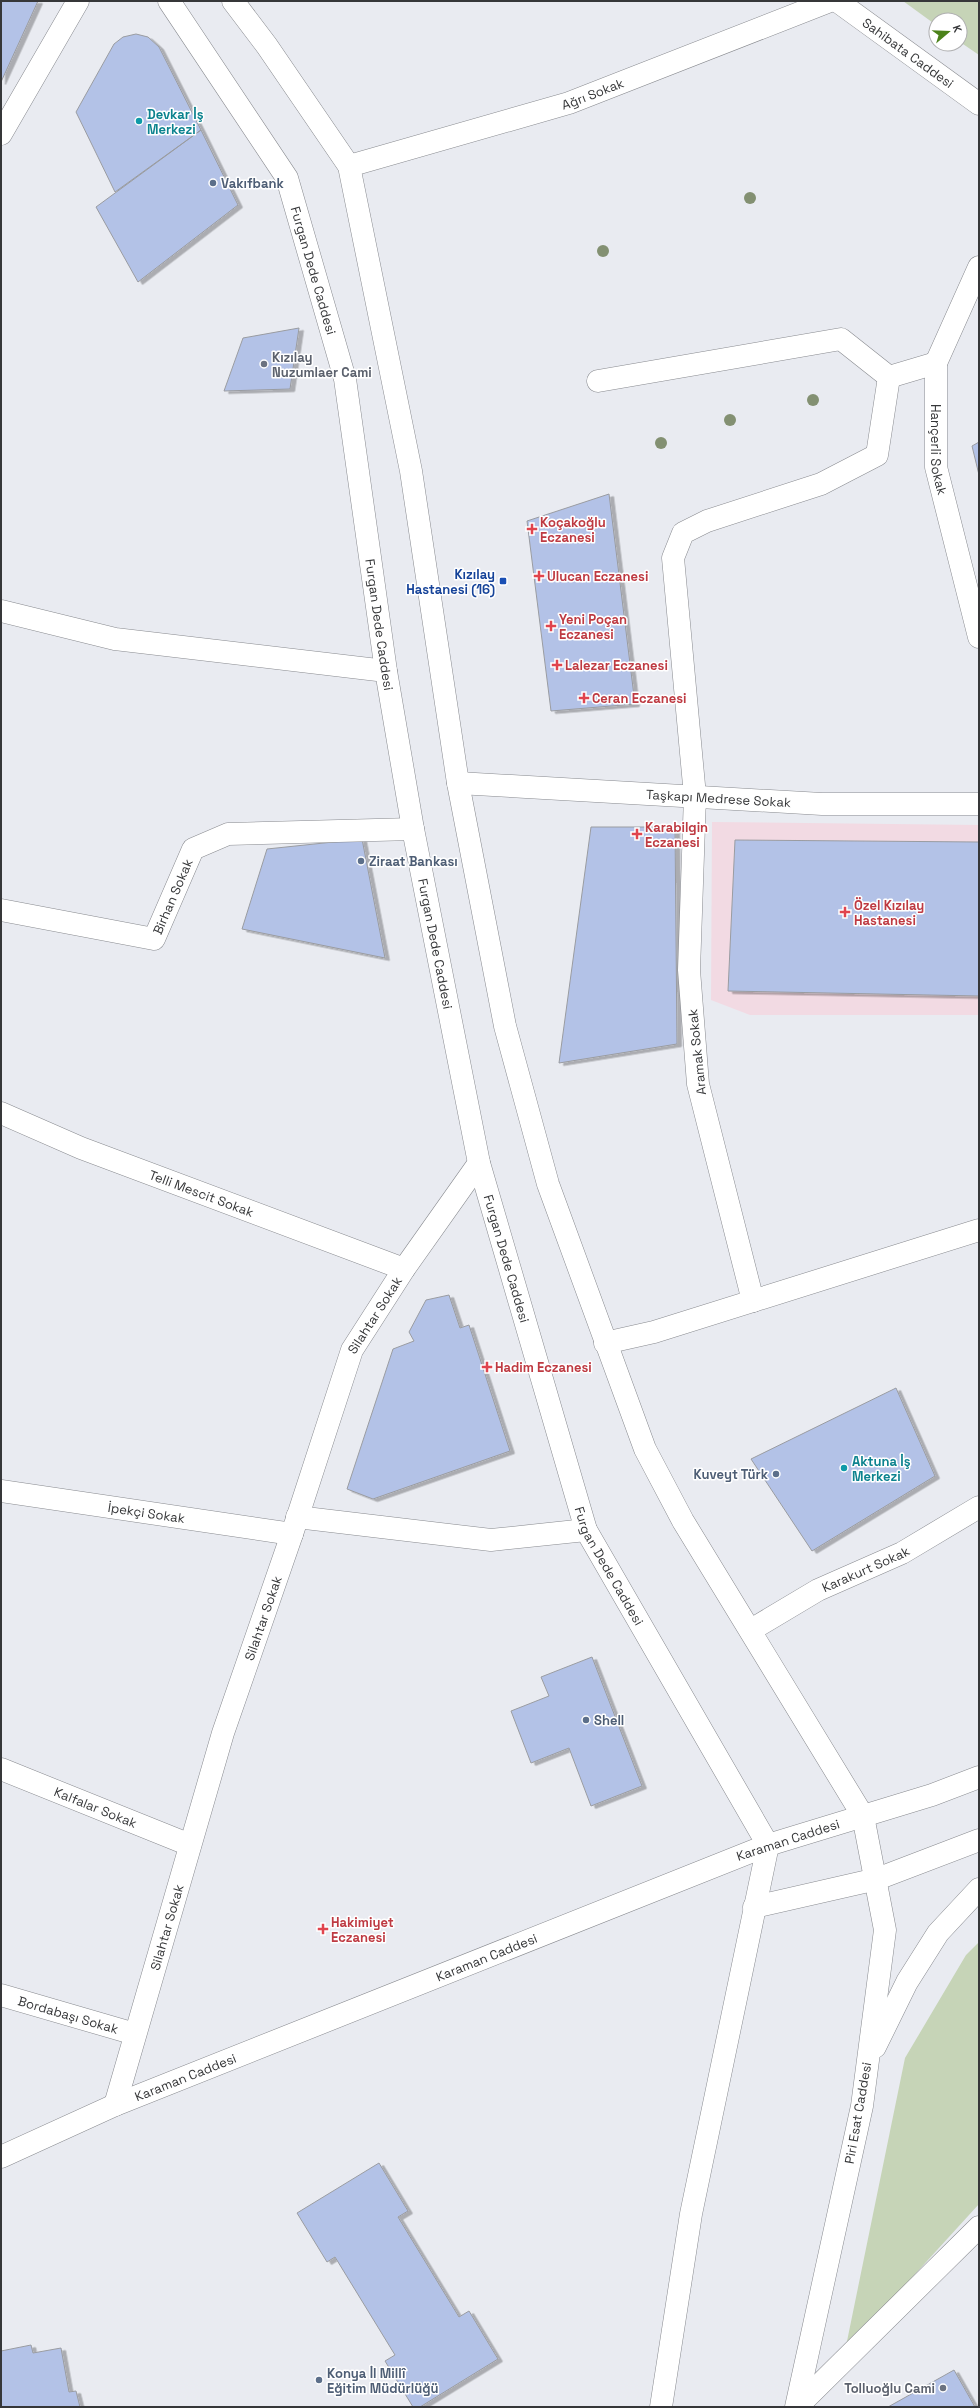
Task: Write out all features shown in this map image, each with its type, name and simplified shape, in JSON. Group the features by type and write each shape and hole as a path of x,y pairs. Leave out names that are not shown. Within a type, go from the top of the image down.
{"street":[{"path":"1,134 78,1"},
{"name":"Furgan Dede Caddesi","path":"169,1 287,178 345,379 386,671 413,829 479,1163 586,1530 768,1844"},
{"path":"233,1 267,46 349,166 411,471 458,783 505,1026 548,1184 645,1449 683,1521 751,1630 863,1816"},
{"name":"Ağrı Sokak","path":"349,166 569,103 830,1"},
{"name":"Sahibata Caddesi","path":"837,1 979,104"},
{"name":"Hançerli Sokak","path":"979,267 936,363 936,467 979,637"},
{"path":"598,381 841,339 889,377 936,363"},
{"name":"Aramak Sokak","path":"752,1301 720,1162 698,1084 689,970 695,796 673,558 683,533 706,521 821,484 877,455 889,377"},
{"path":"1,611 115,639 386,671"},
{"name":"Taşkapı Medrese Sokak","path":"458,783 822,804 979,804"},
{"name":"Birhan Sokak","path":"1,910 154,940 193,849 228,834 413,829"},
{"name":"Telli Mescit Sokak","path":"1,1113 81,1148 404,1269"},
{"name":"Silahtar Sokak","path":"115,2105 223,1733 295,1526 352,1350 404,1269 479,1163"},
{"path":"605,1343 654,1332 979,1230"},
{"name":"İpekçi Sokak","path":"1,1491 295,1526 491,1540 586,1530"},
{"name":"Karakurt Sokak","path":"751,1630 818,1590 902,1553 979,1507"},
{"name":"Kalfalar Sokak","path":"1,1769 190,1845"},
{"name":"Karaman Caddesi","path":"1,2157 115,2105 768,1844 863,1816 979,1777"},
{"name":"Piri Esat Caddesi","path":"796,2407 862,2106 885,1930 863,1816"},
{"path":"754,1907 876,1878 979,1840"},
{"path":"661,2407 691,2214 768,1844"},
{"path":"867,2063 907,1982 938,1933 979,1889"},
{"name":"Bordabaşı Sokak","path":"1,1996 135,2034"},
{"path":"796,2407 979,2227"}],"shaded area":[{"name":"Özel Kızılay Hastanesi","path":"712,822 979,825 979,1015 750,1015 711,1000"}],"green space":[{"path":"903,1 979,1 979,55 968,47 968,12 928,12 928,19"},
{"path":"979,1942 979,2204 845,2351 905,2058 966,1955"}],"building":[{"path":"1,1 38,1 1,82"},
{"name":"Devkar İş Merkezi","path":"136,34 148,37 159,47 201,130 115,192 76,112 114,44 123,37"},
{"path":"201,130 238,205 138,282 96,207"},
{"name":"Kızılay Nuzumlaer Cami","path":"299,328 290,389 224,391 243,338"},
{"path":"979,442 979,475 972,446"},
{"path":"609,494 635,704 551,711 527,521"},
{"path":"591,827 675,827 677,1044 559,1063"},
{"path":"362,839 385,958 242,929 267,849"},
{"name":"Özel Kızılay Hastanesi","path":"735,840 979,842 979,996 728,991"},
{"path":"449,1295 460,1328 469,1325 510,1451 373,1499 347,1489 393,1349 414,1341 409,1332 426,1300"},
{"name":"Aktuna İş Merkezi","path":"896,1388 935,1476 812,1551 751,1459"},
{"path":"592,1657 642,1786 591,1806 569,1748 531,1763 511,1711 549,1696 541,1677"},
{"path":"379,2163 408,2211 398,2217 459,2317 469,2311 498,2359 420,2407 413,2407 385,2361 395,2355 335,2257 327,2262 297,2213"},
{"path":"31,2345 33,2353 61,2348 69,2392 76,2391 80,2407 1,2407 1,2351"},
{"name":"Tolluoğlu Cami","path":"954,2370 975,2407 888,2407"}],"place":[{"name":"Devkar İş Merkezi","path":"139,121"},
{"name":"Vakıfbank","path":"213,183"},
{"name":"Kızılay Nuzumlaer Cami","path":"264,364"},
{"name":"Koçakoğlu Eczanesi","path":"532,529"},
{"name":"Ulucan Eczanesi","path":"539,576"},
{"name":"Kızılay Hastanesi (16)","path":"503,581"},
{"name":"Yeni Poçan Eczanesi","path":"551,626"},
{"name":"Lalezar Eczanesi","path":"557,665"},
{"name":"Ceran Eczanesi","path":"584,698"},
{"name":"Karabilgin Eczanesi","path":"637,834"},
{"name":"Ziraat Bankası","path":"361,861"},
{"name":"Özel Kızılay Hastanesi","path":"845,912"},
{"name":"Hadim Eczanesi","path":"487,1367"},
{"name":"Aktuna İş Merkezi","path":"844,1468"},
{"name":"Kuveyt Türk","path":"776,1474"},
{"name":"Shell","path":"586,1720"},
{"name":"Hakimiyet Eczanesi","path":"323,1929"},
{"name":"Konya İl Millî Eğitim Müdürlüğü","path":"319,2380"},
{"name":"Tolluoğlu Cami","path":"943,2388"}]}
